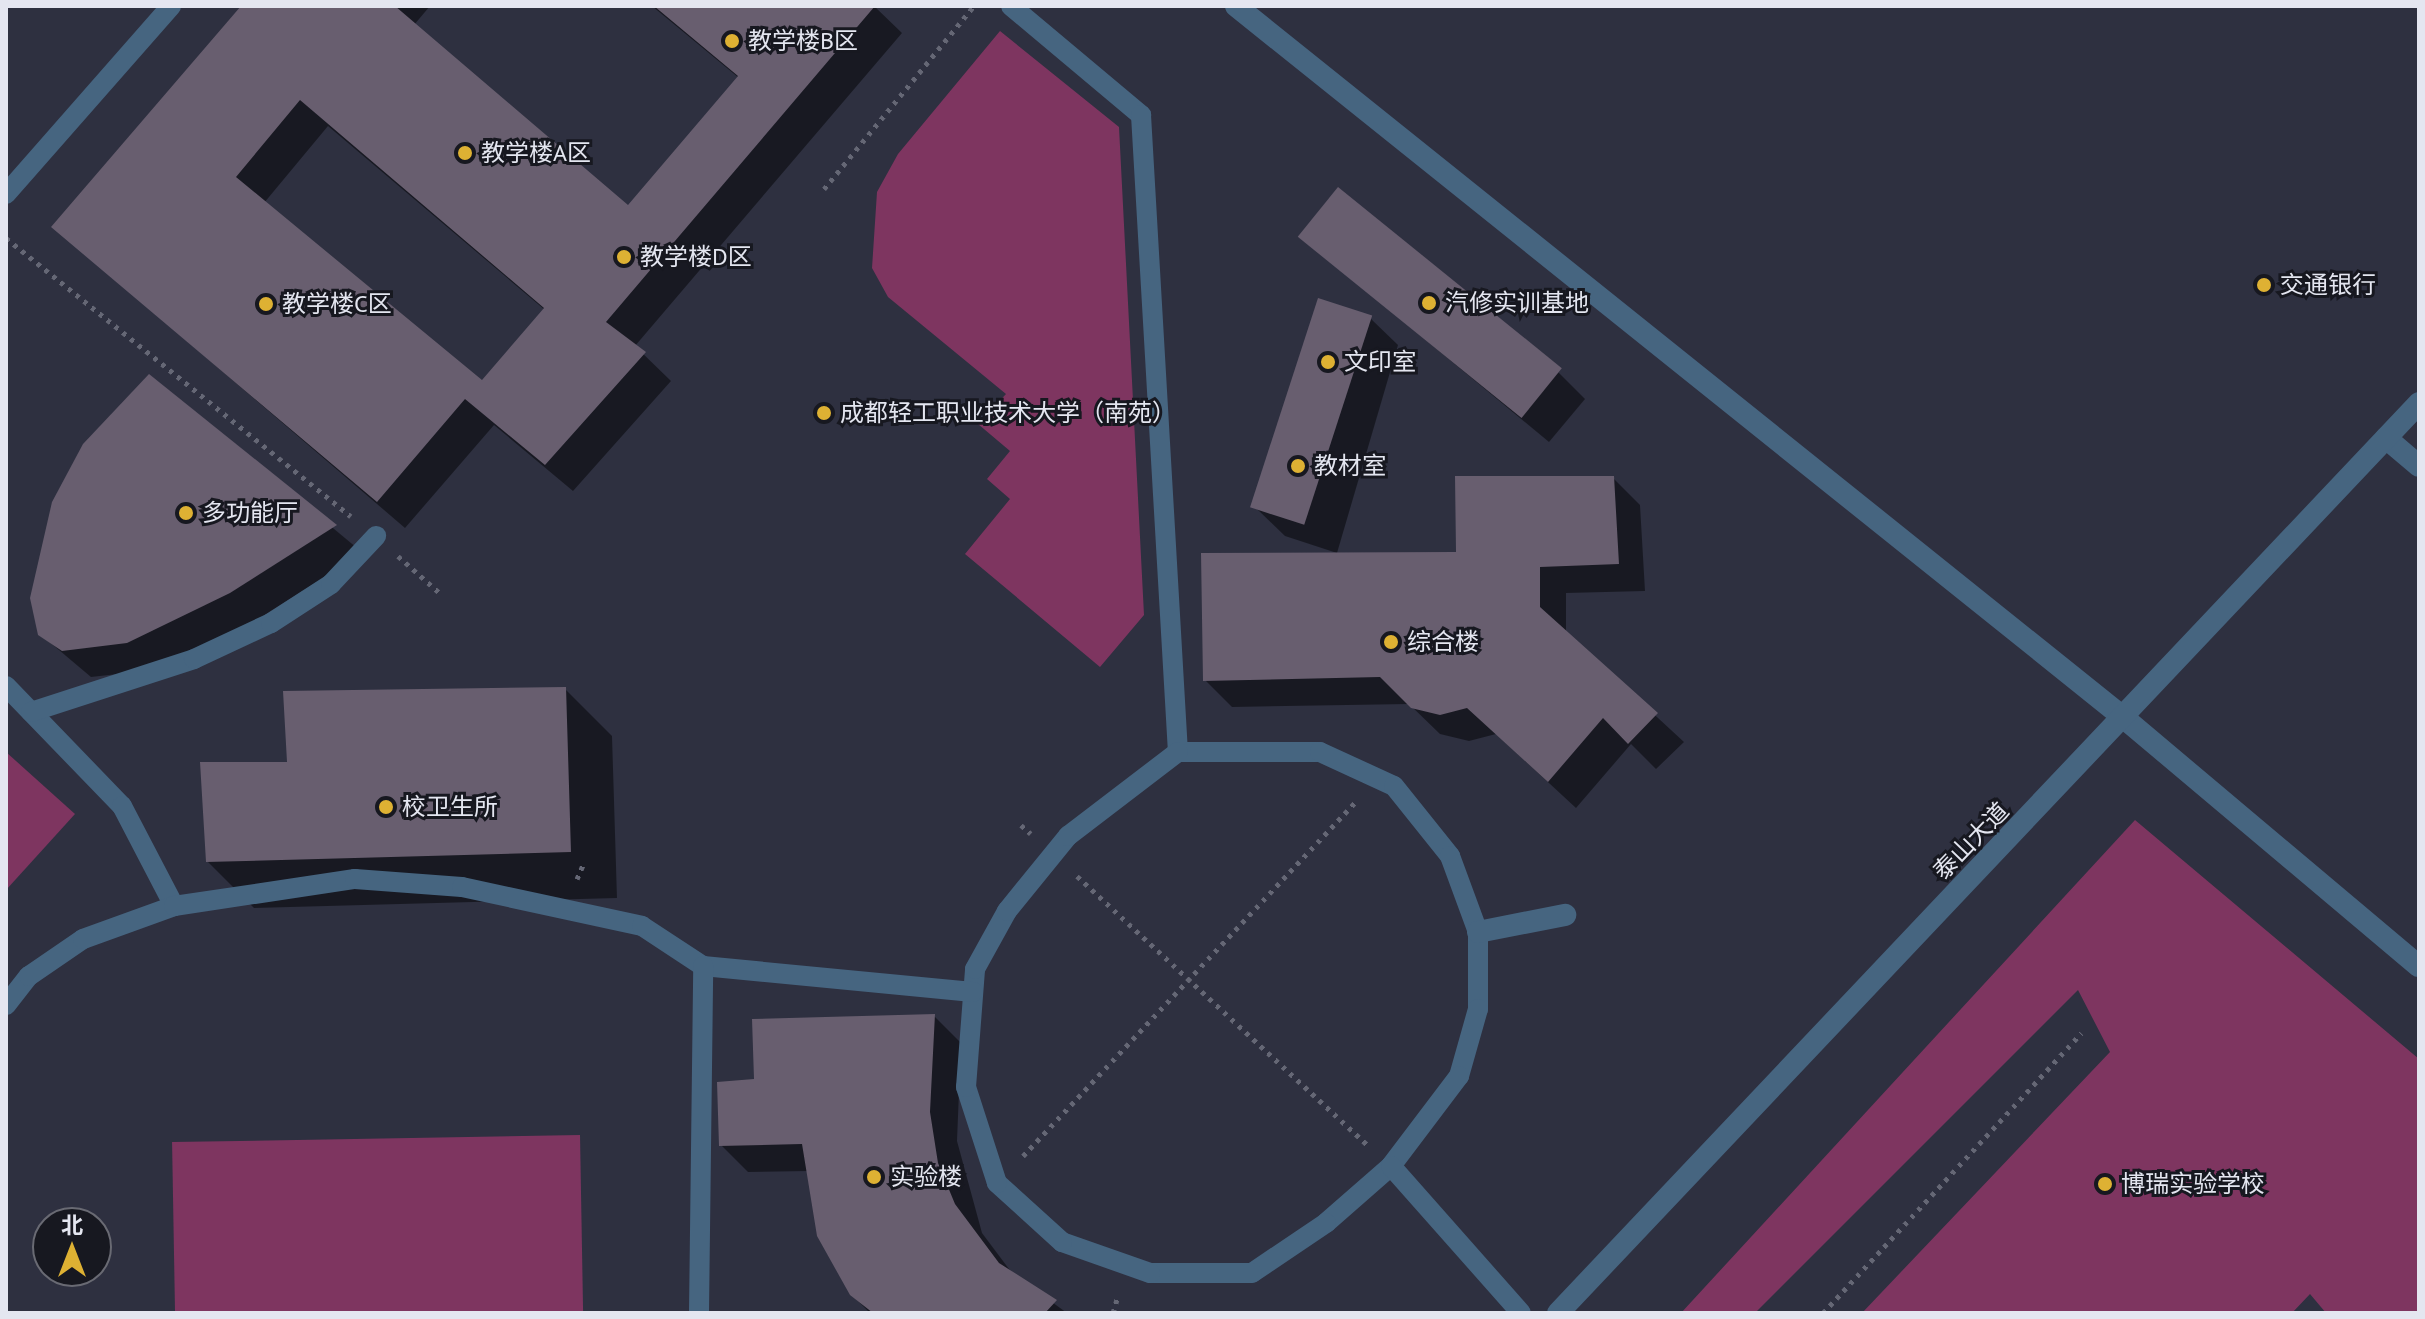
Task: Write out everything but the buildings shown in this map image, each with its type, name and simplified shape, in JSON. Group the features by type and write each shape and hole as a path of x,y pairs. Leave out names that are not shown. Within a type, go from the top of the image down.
{"street":[{"path":"1236,6 2124,718 2419,966"},
{"name":"泰山大道","path":"1558,1313 2419,403"},
{"path":"2386,438 2419,466"},
{"path":"1478,932 1565,915"}],"lane":[{"path":"6,194 171,6"},
{"path":"1011,6 1141,115 1178,752"},
{"path":"31,712 194,659 271,623 331,584 376,536"},
{"path":"6,686 122,806 174,906"},
{"path":"1178,752 1320,752 1377,778 1394,786 1450,856 1478,932 1478,1009 1459,1076 1391,1166 1252,1273 1150,1273 1062,1242 997,1183 966,1087 975,969 1007,911 1053,854 1178,752"},
{"path":"6,1005 29,976 83,939 174,906 355,879 462,887 642,926 703,966 973,992"},
{"path":"699,1313 703,966"},
{"path":"1391,1166 1521,1313"}],"path":[{"path":"824,189 974,6"},
{"path":"6,238 376,536 442,595"},
{"path":"997,1183 1377,778"},
{"path":"1021,825 1391,1166"},
{"path":"1823,1313 2081,1033"}],"shaded area":[{"path":"1000,31 1119,127 1144,615 1100,667 965,554 1010,499 987,479 1010,451 978,424 1006,394 888,297 872,268 877,192 898,154"},
{"path":"6,752 75,814 6,890"},
{"name":"博瑞实验学校","path":"2135,820 2419,1059 2419,1313 2326,1313 2310,1294 2292,1313 1862,1313 2110,1052 2078,990 1755,1313 1681,1313"},
{"path":"580,1135 583,1313 175,1313 172,1142"}],"place":[{"name":"教学楼B区","path":"732,41"},
{"name":"教学楼A区","path":"465,153"},
{"name":"教学楼D区","path":"624,257"},
{"name":"交通银行","path":"2264,285"},
{"name":"汽修实训基地","path":"1429,303"},
{"name":"教学楼C区","path":"266,304"},
{"name":"文印室","path":"1328,362"},
{"name":"成都轻工职业技术大学（南苑）","path":"824,413"},
{"name":"教材室","path":"1298,466"},
{"name":"多功能厅","path":"186,513"},
{"name":"综合楼","path":"1391,642"},
{"name":"校卫生所","path":"386,807"},
{"name":"实验楼","path":"874,1177"},
{"name":"博瑞实验学校","path":"2105,1184"}]}
